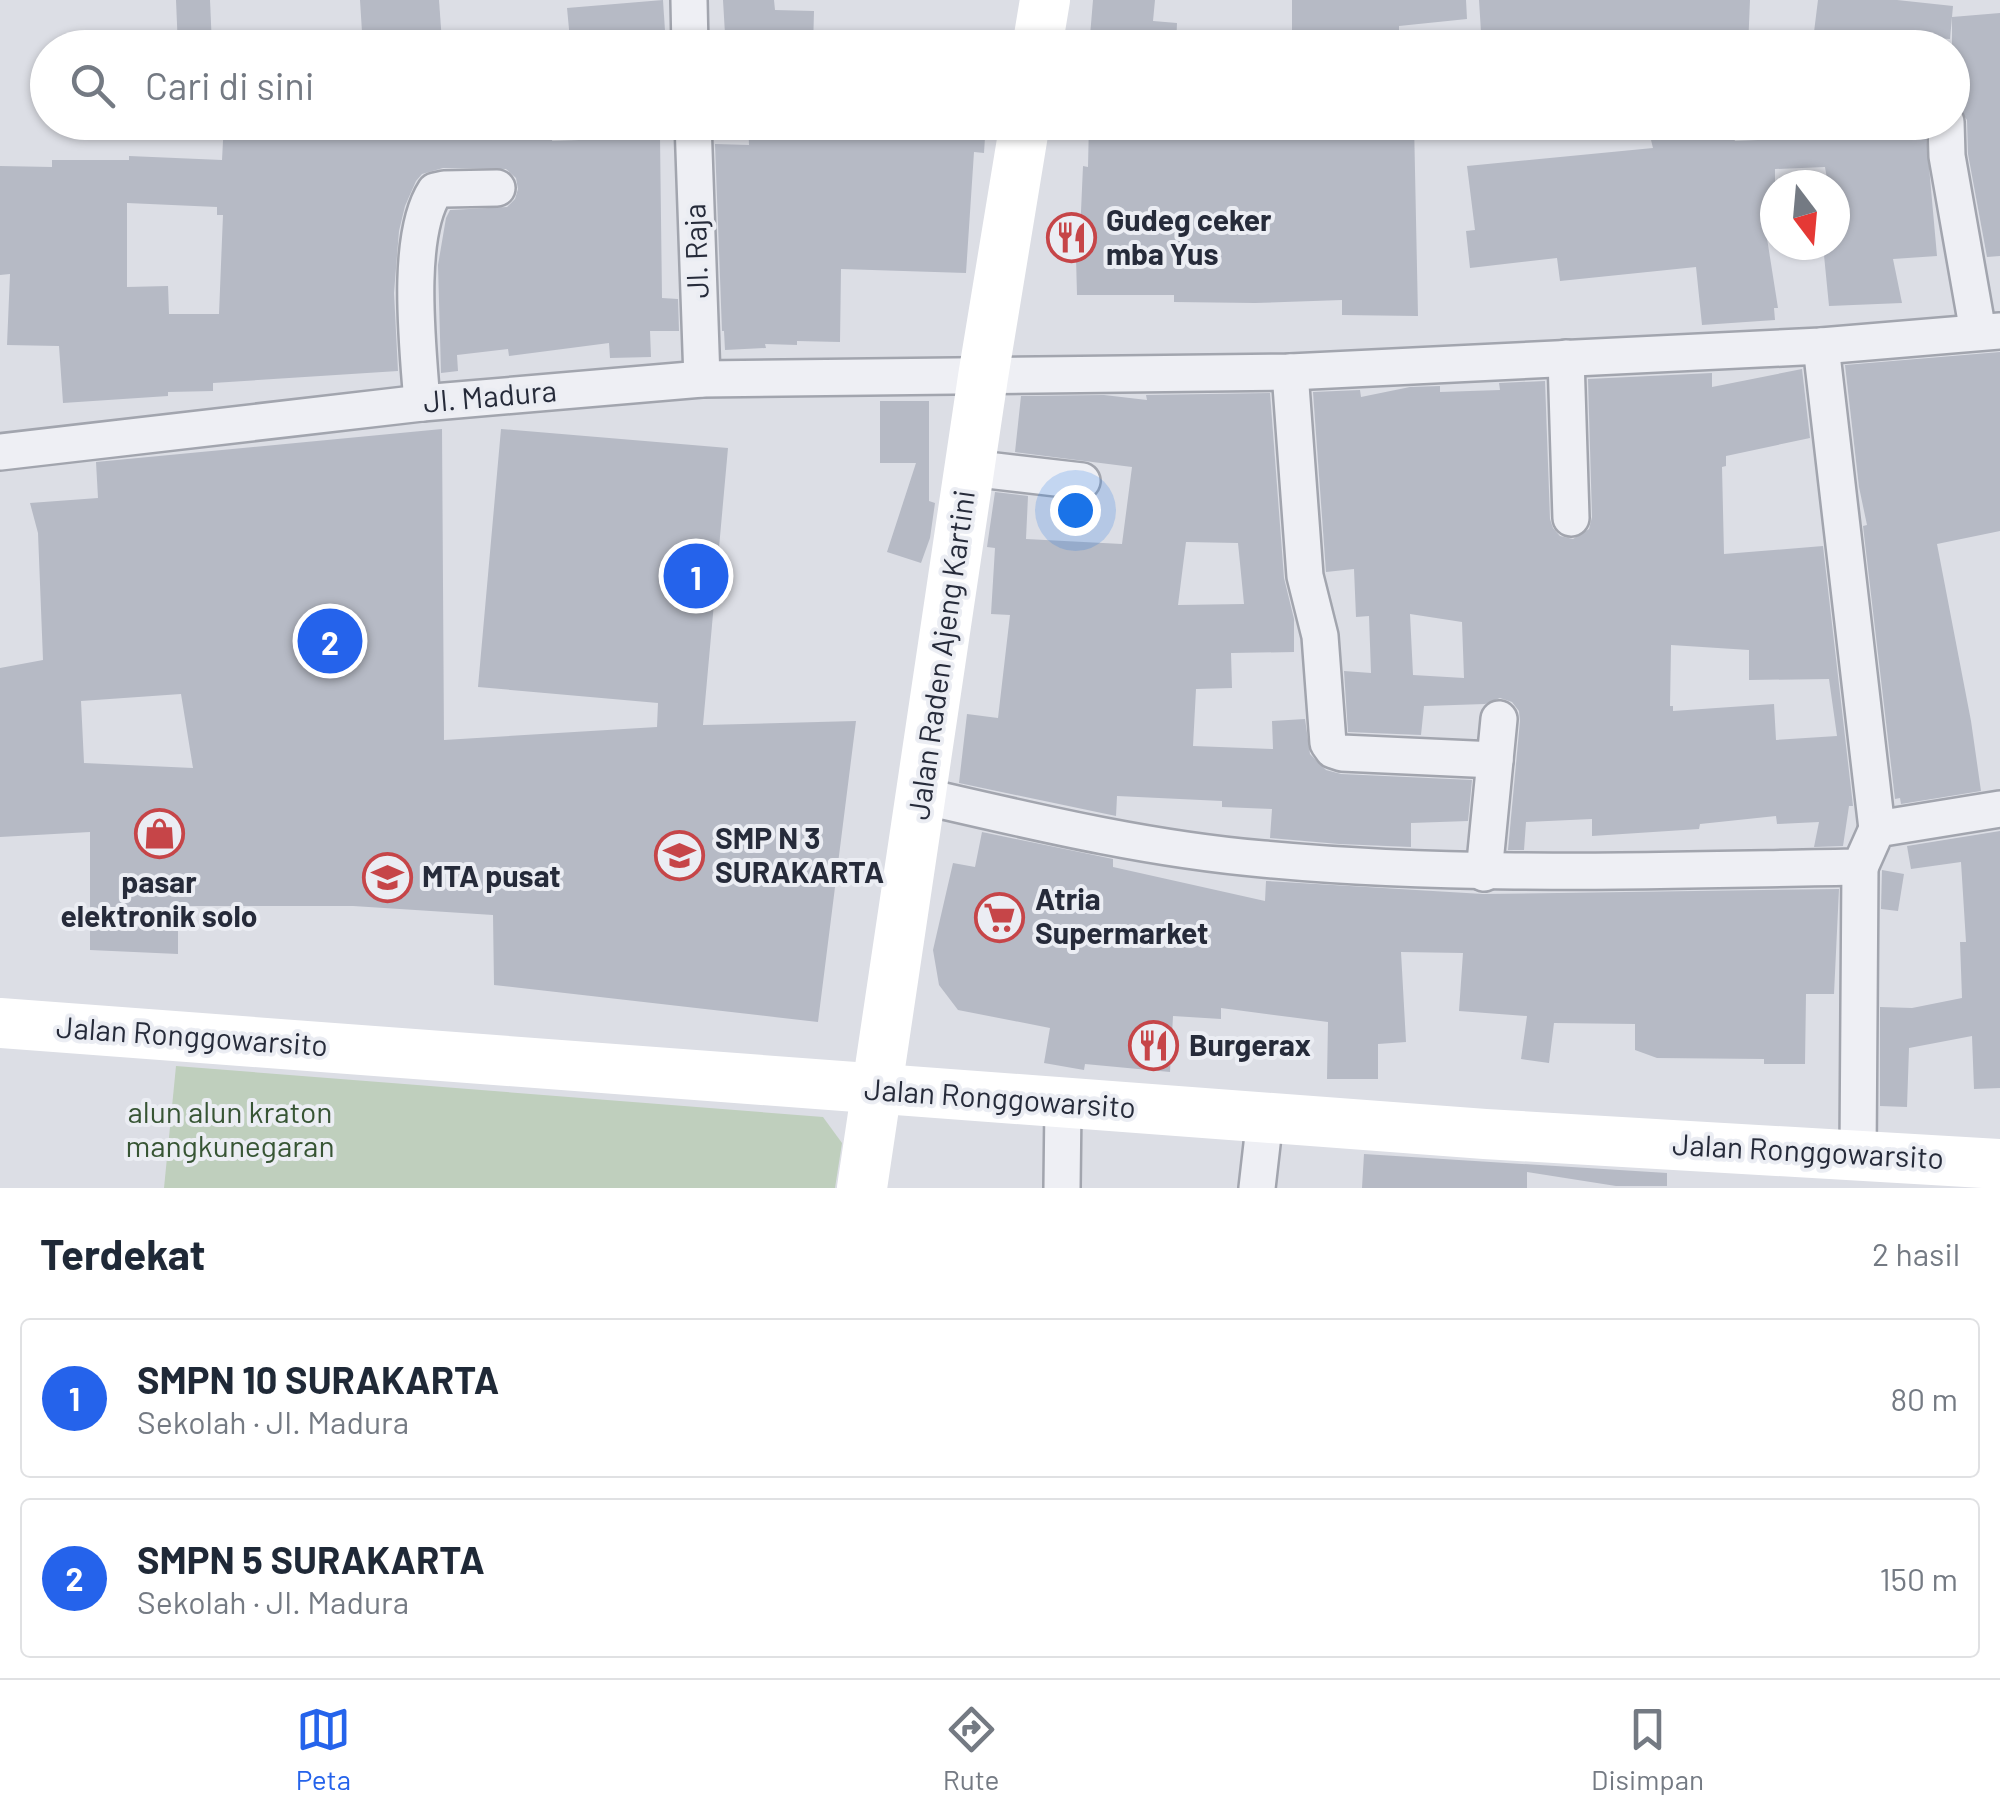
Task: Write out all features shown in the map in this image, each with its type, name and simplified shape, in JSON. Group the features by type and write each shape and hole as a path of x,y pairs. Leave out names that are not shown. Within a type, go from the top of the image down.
{"main road":[{"path":"1040,30 1044,0"},
{"name":"Jalan Raden Ajeng Kartini","path":"862,1188 1022,140"},
{"name":"Jalan Ronggowarsito","path":"0,1022 1266,1118 1858,1155 1928,1173 2000,1164"}],"street":[{"path":"688,0 689,30"},
{"name":"Jl. Raja","path":"694,140 702,379"},
{"path":"1947,140 1947,156 1989,331"},
{"path":"422,403 416,292 422,231 431,196 440,190 497,188"},
{"name":"Jl. Madura","path":"0,452 422,403 702,379 1290,372 1821,346 1989,331"},
{"path":"1821,346 1877,828 1860,867 1858,1155"},
{"path":"1566,358 1571,518"},
{"path":"1290,372 1304,576 1321,644 1328,742 1342,754 1494,760"},
{"path":"970,468 1082,481"},
{"path":"1484,873 1500,720"},
{"path":"922,796 1093,836 1241,857 1392,870 1484,873 1860,867"},
{"path":"1877,828 2000,810"},
{"path":"1062,1188 1063,1103"},
{"path":"1257,1188 1266,1118"}],"green space":[{"name":"alun alun kraton mangkunegaran","path":"176,1066 823,1117 842,1143 835,1188 164,1188"}],"building":[{"path":"176,0 210,0 211,30 177,30"},
{"path":"360,0 439,0 441,30 362,30"},
{"path":"663,0 665,30 569,30 567,8"},
{"path":"723,0 774,0 775,10 814,11 813,30 725,30"},
{"path":"1093,0 1155,0 1153,21 1177,23 1177,30 1090,30"},
{"path":"1292,0 1466,0 1467,19 1399,26 1399,30 1292,30"},
{"path":"1479,0 1750,0 1749,30 1481,30"},
{"path":"1818,0 1897,0 1953,6 1951,30 1814,30"},
{"path":"2000,13 2000,256 1987,257 1968,154 1970,30 1952,30 1952,17"},
{"path":"223,140 660,140 662,298 678,299 679,331 650,331 651,357 610,358 609,343 509,356 508,349 457,355 458,371 441,373 438,265 446,218 450,210 507,207 518,189 516,178 506,169 443,168 422,174 416,181 399,231 394,293 398,371 213,383 213,391 63,403 59,346 7,345 10,274 0,275 0,166 52,167 52,160 129,160 129,156 222,160","holes":["127,203 217,207 217,215 223,215 219,314 169,314 168,286 127,287"]},
{"path":"749,140 985,140 984,153 974,152 966,273 841,269 840,342 797,341 797,345 765,344 766,348 725,350 715,144 749,145"},
{"path":"1089,140 1414,140 1418,316 1342,315 1342,300 1174,302 1174,295 1077,295 1083,166 1088,167"},
{"path":"1651,140 1927,140 1937,256 1893,259 1902,303 1829,306 1824,260 1850,260 1850,170 1760,170 1760,260 1770,260 1778,308 1774,308 1775,320 1702,325 1696,267 1560,281 1557,258 1470,268 1466,231 1475,230 1467,166 1653,148"},
{"path":"2000,352 2000,531 1937,544 1981,791 1901,804 1900,798 1895,799 1863,526 1867,525 1845,365"},
{"path":"1802,369 1810,438 1726,456 1726,466 1722,467 1724,554 1823,546 1853,806 1849,806 1843,846 1814,847 1819,822 1777,824 1776,816 1700,824 1699,829 1592,836 1592,819 1526,822 1524,850 1508,850 1520,721 1512,702 1500,698 1485,704 1424,706 1421,735 1348,732 1344,671 1371,673 1369,616 1356,617 1354,569 1326,572 1313,392 1360,390 1361,397 1410,387 1440,386 1440,392 1500,390 1499,383 1545,381 1550,519 1560,536 1573,539 1589,529 1592,517 1588,379 1712,373 1712,387","holes":["1410,614 1462,622 1464,678 1413,675","1671,645 1749,650 1749,680 1829,679 1837,736 1776,740 1774,704 1673,711"]},
{"path":"1270,393 1284,578 1294,619 1294,652 1231,653 1232,688 1196,689 1193,746 1273,749 1272,721 1305,719 1310,754 1326,770 1472,780 1468,821 1411,823 1411,847 1339,844 1270,838 1272,809 1222,807 1222,801 1117,796 1116,816 959,783 967,714 998,718 1010,615 991,614 995,548 987,547 995,492 1028,496 1026,539 1122,544 1132,467 1015,452 1021,396 1104,395 1147,400 1146,395","holes":["1186,542 1238,543 1244,604 1178,605"]},
{"path":"880,401 929,401 929,501 935,503 930,538 921,563 887,552 916,463 880,463"},
{"path":"442,429 444,740 657,727 658,703 478,687 501,429 728,448 703,725 856,721 818,1022 494,985 493,915 353,906 178,906 178,954 90,950 90,832 0,837 0,668 43,660 38,533 30,503 98,498 96,462","holes":["181,694 193,768 84,763 81,701"]},
{"path":"2000,831 2000,1088 1974,1089 1972,1036 1909,1048 1907,1107 1880,1106 1880,1007 1912,1008 1962,998 1960,942 1966,942 1961,862 1911,869 1907,846"},
{"path":"982,832 1113,859 1113,867 1265,901 1266,881 1483,894 1839,889 1834,994 1806,994 1805,1064 1764,1064 1764,1059 1657,1058 1635,1050 1635,1024 1554,1023 1549,1063 1521,1059 1527,1016 1459,1011 1463,953 1401,952 1406,1042 1378,1044 1378,1079 1327,1079 1328,1022 1221,1008 1221,1019 1173,1016 1170,1072 1085,1064 1084,1070 1044,1063 1050,1028 958,1010 939,985 933,950 953,863 975,867"},
{"path":"1882,870 1904,874 1898,911 1881,909"},
{"path":"1364,1154 1667,1173 1667,1186 1616,1186 1527,1172 1527,1188 1362,1188"}],"place":[{"name":"Gudeg ceker mba Yus","path":"1071,238"},
{"name":"SMPN 10 SURAKARTA","path":"696,576"},
{"name":"SMPN 5 SURAKARTA","path":"330,641"},
{"name":"pasar elektronik solo","path":"159,834"},
{"name":"SMP N 3 SURAKARTA","path":"680,856"},
{"name":"MTA pusat","path":"387,877"},
{"name":"Atria Supermarket","path":"1000,917"},
{"name":"Burgerax","path":"1154,1046"}]}
